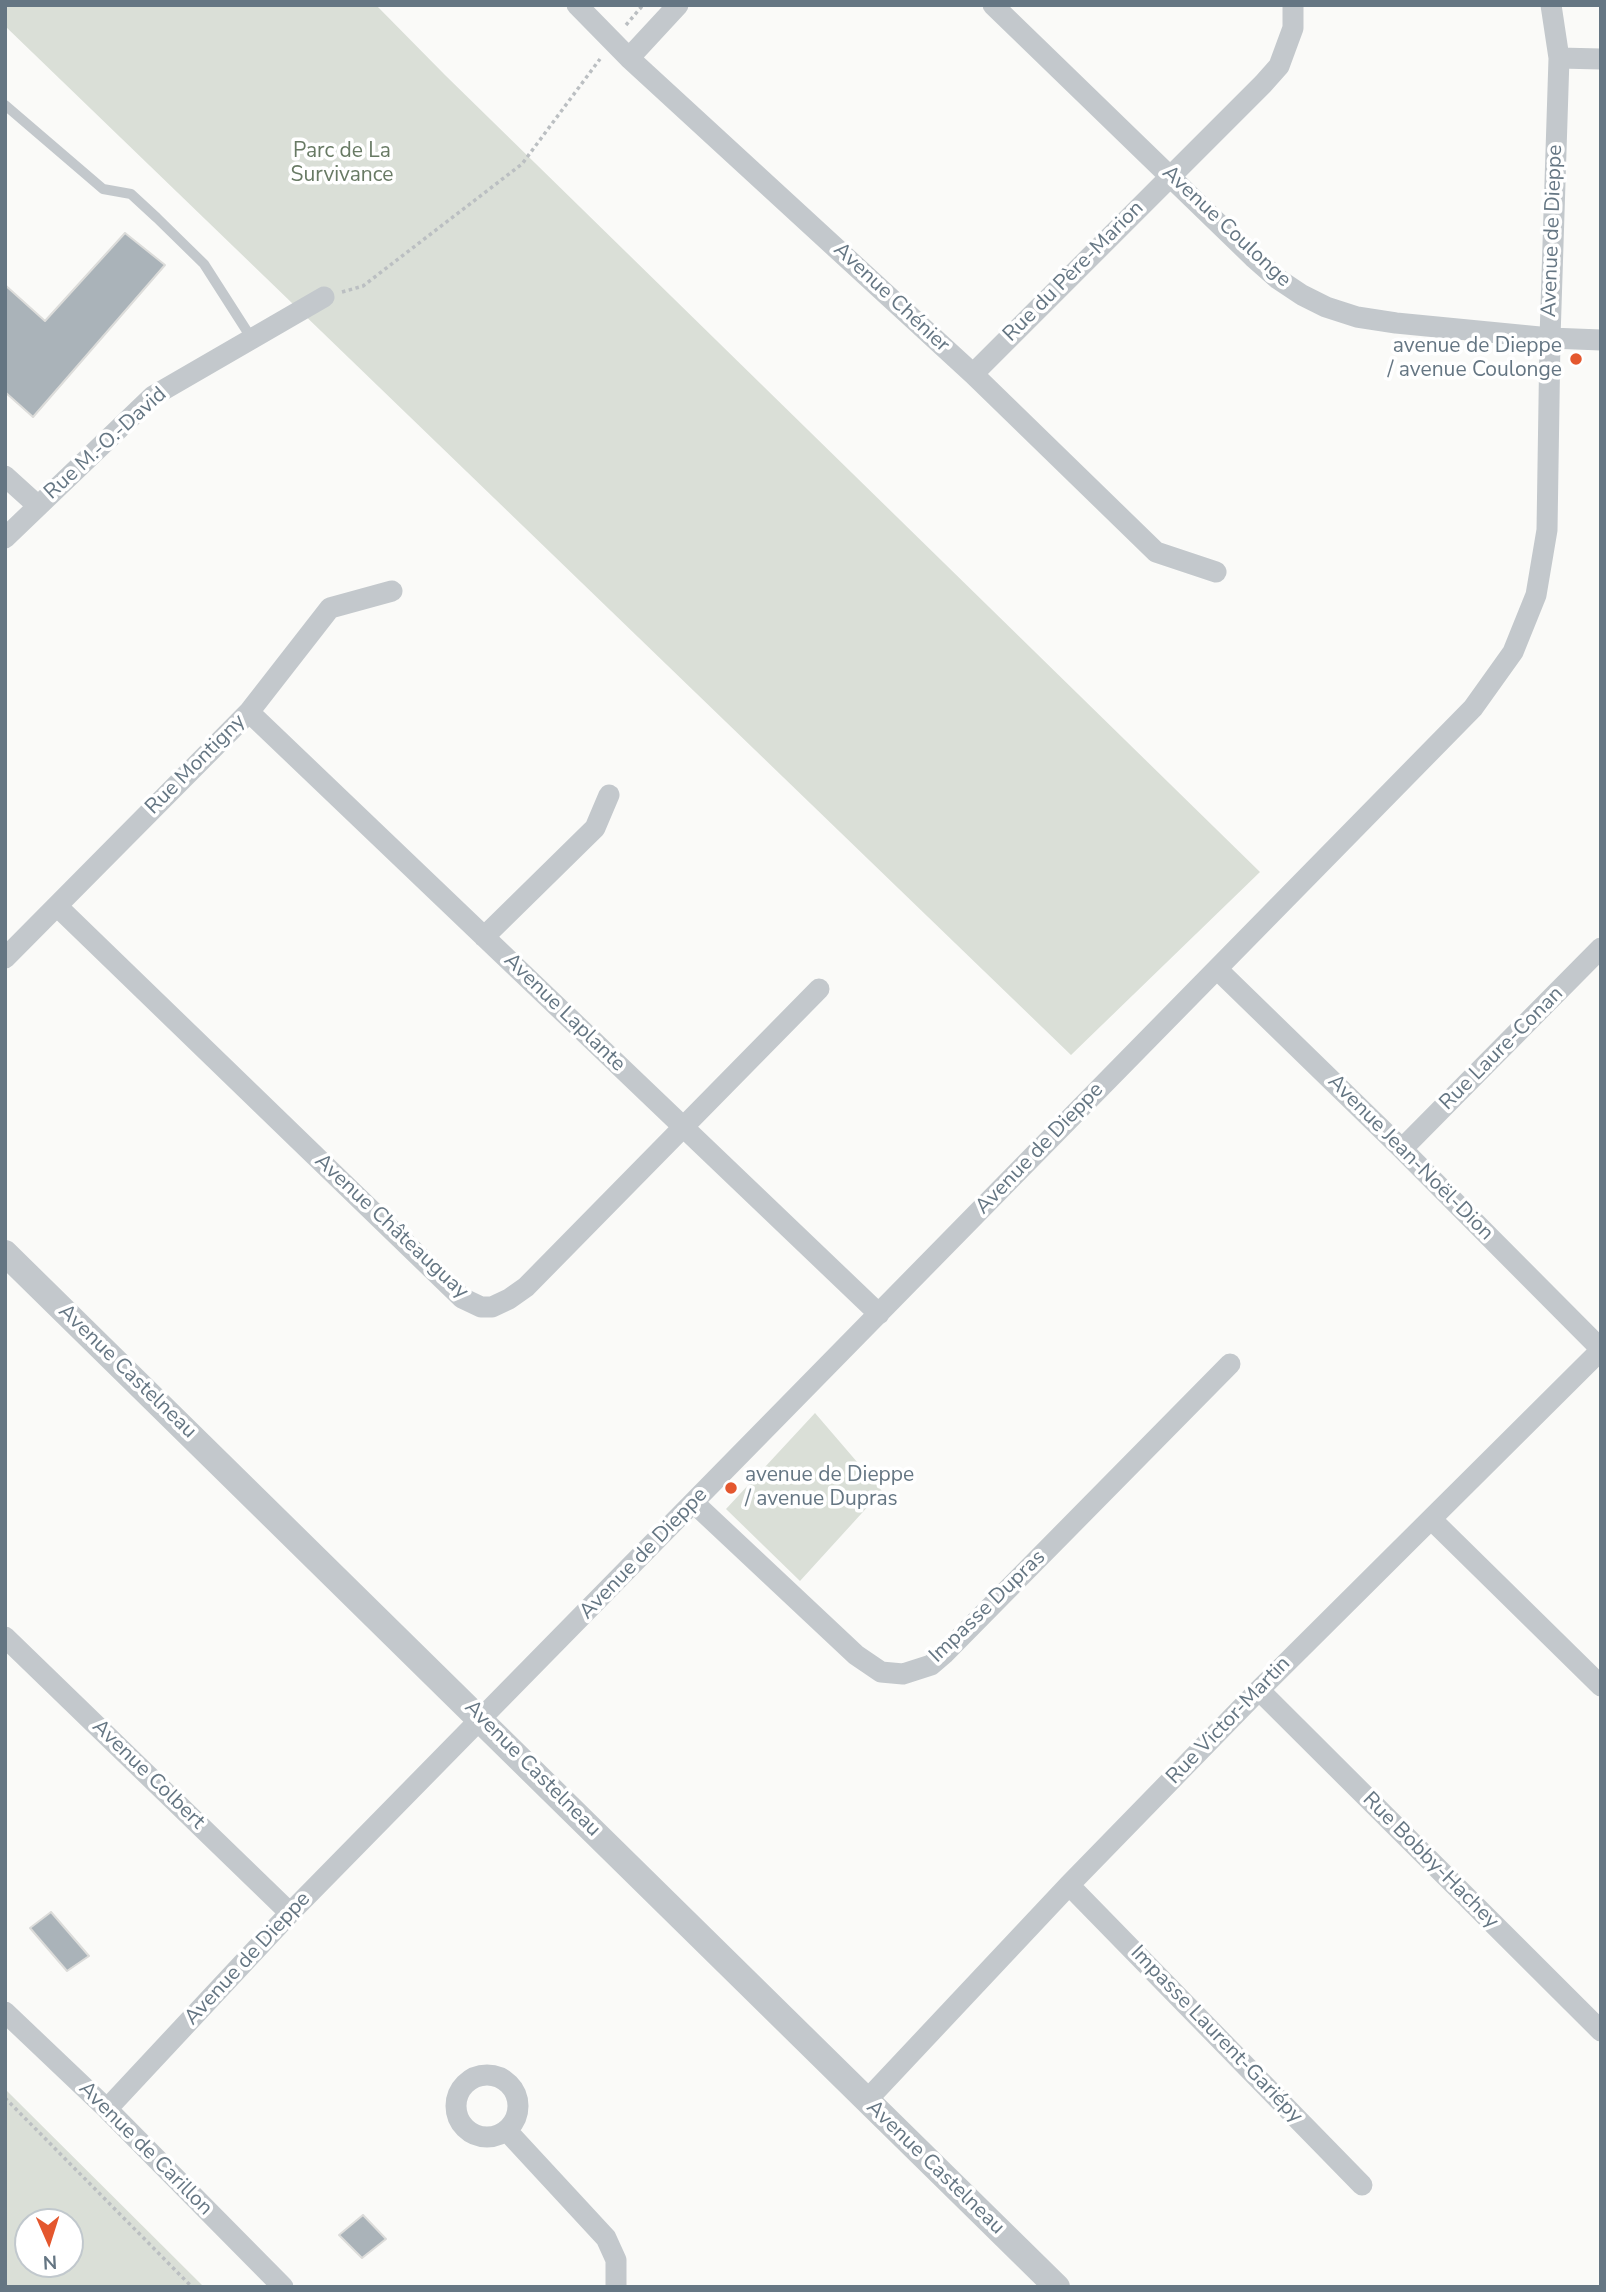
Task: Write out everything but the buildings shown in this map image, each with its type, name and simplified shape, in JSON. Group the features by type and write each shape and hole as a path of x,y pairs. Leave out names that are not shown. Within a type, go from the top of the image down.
{"street":[{"name":"Avenue Chénier","path":"577,5 629,58 973,374 1156,552 1216,572"},
{"path":"629,58 678,5"},
{"name":"Avenue Coulonge","path":"993,5 1278,279 1302,295 1326,307 1357,317 1396,323 1550,338 1601,340"},
{"name":"Rue du Père-Marion","path":"973,374 1279,66 1293,28 1293,5"},
{"name":"Avenue de Dieppe","path":"107,2109 290,1913 1473,708 1513,652 1536,595 1548,530 1550,338 1559,58 1550,5"},
{"path":"1559,58 1601,59"},
{"name":"Rue M.-O.-David","path":"5,538 153,396 324,297"},
{"path":"5,476 37,505"},
{"name":"Rue Montigny","path":"5,958 249,712 330,608 392,591"},
{"name":"Avenue Laplante","path":"249,712 879,1314"},
{"path":"484,937 595,828 609,795"},
{"name":"Avenue Châteauguay","path":"57,906 461,1297 481,1307 492,1307 526,1287 819,989"},
{"name":"Rue Laure-Conan","path":"1402,1149 1601,948"},
{"name":"Avenue Jean-Noël-Dion","path":"1217,968 1402,1149 1601,1350"},
{"name":"Avenue Castelneau","path":"5,1253 1057,2287"},
{"name":"Rue Victor-Martin","path":"866,2101 1069,1885 1259,1690 1601,1350"},
{"name":"Impasse Dupras","path":"694,1503 856,1655 881,1672 903,1674 931,1665 945,1653 1230,1364"},
{"path":"1431,1519 1601,1686"},
{"name":"Avenue Colbert","path":"5,1637 290,1913"},
{"name":"Rue Bobby-Hachey","path":"1259,1690 1601,2031"},
{"name":"Impasse Laurent-Gariépy","path":"1069,1885 1362,2185"},
{"name":"Avenue de Carillon","path":"5,2012 107,2109 283,2287"},
{"path":"507,2131 606,2238 616,2260 616,2287"}],"lane":[{"path":"5,105 103,190 131,194 157,218 204,264 252,339"}],"path":[{"path":"324,297 363,286 522,164 612,42 643,5"},
{"path":"5,2098 192,2287"}],"green space":[{"name":"Parc de La Survivance","path":"5,5 376,5 1260,872 1071,1055 5,26"},
{"path":"815,1413 882,1491 800,1581 726,1509"},
{"path":"5,2089 204,2287 5,2287"}],"place":[{"name":"avenue de Dieppe / avenue Coulonge","path":"1576,359"},
{"name":"avenue de Dieppe / avenue Dupras","path":"731,1488"}]}
